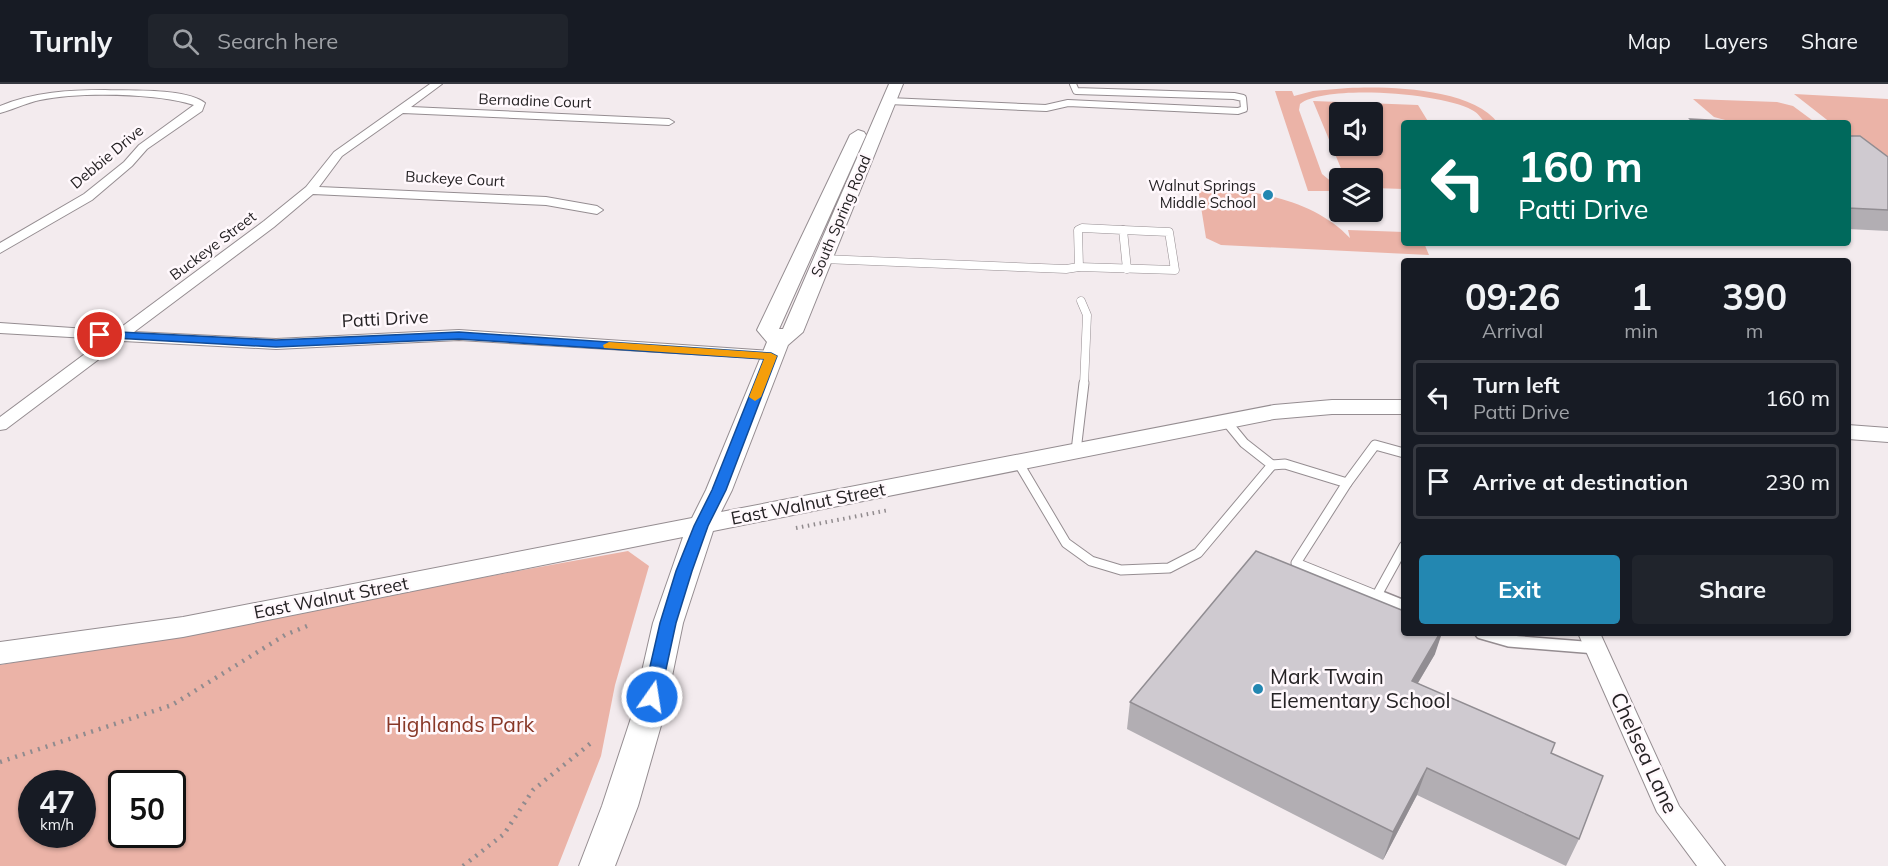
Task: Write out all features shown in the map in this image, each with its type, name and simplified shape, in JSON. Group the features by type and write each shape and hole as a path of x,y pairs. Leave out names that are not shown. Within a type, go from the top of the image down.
{"main road":[{"name":"South Spring Road","path":"775,349 768,330 801,258 886,93"},
{"name":"South Spring Road","path":"597,866 648,715 668,623 701,526 719,490 775,349 792,332 823,259 886,93"},
{"path":"801,258 823,259"},
{"name":"East Walnut Street","path":"0,653 183,627 1226,421 1302,409 1401,407"},
{"path":"1851,432 1888,435"}],"street":[{"name":"Buckeye Street","path":"0,425 269,224 310,190 338,154 437,84"},
{"name":"Debbie Drive","path":"0,110 37,97 69,93 170,97 200,103 198,109 143,147 128,164 88,197 0,249"},
{"name":"Bernadine Court","path":"400,110 669,122"},
{"name":"Buckeye Court","path":"310,190 546,201 597,210"},
{"name":"Patti Drive","path":"0,328 276,344 459,335 775,349"},
{"name":"Chelsea Lane","path":"1592,640 1669,812 1712,866"}],"lane":[{"path":"886,93 1046,108 1074,104 1238,111 1245,109 1243,98 1234,96 1076,91 1072,88 1073,84"},
{"path":"1074,104 1076,91"},
{"path":"823,259 1056,269 1078,267 1176,269 1169,232 1079,229 1078,267"},
{"path":"1123,230 1126,269"},
{"path":"1076,451 1084,385 1087,315 1081,301"},
{"path":"1226,421 1244,443 1272,465 1285,464 1347,483"},
{"path":"1401,452 1375,445 1347,483 1296,563 1401,605"},
{"path":"1018,462 1066,543 1090,561 1121,570 1169,568 1198,553 1272,465"},
{"path":"1377,595 1401,551"},
{"path":"1492,636 1509,641 1592,640"}],"path":[{"path":"0,762 172,705 285,635 314,623"},
{"path":"463,866 504,834 533,789 591,743"}],"green space":[{"path":"1348,88 1406,89 1450,96 1469,102 1486,111 1495,120 1482,120 1474,111 1457,104 1411,95 1358,93 1314,98 1300,104 1299,110 1322,174 1329,180 1329,191 1308,191 1275,91 1292,91 1294,96 1313,91"},
{"path":"1794,94 1888,99 1888,165 1851,137 1851,120 1827,120"},
{"path":"1693,99 1777,102 1793,106 1812,120 1725,120 1714,117"},
{"path":"1313,101 1339,102 1329,102 1329,140"},
{"path":"1383,104 1418,105 1427,120 1401,120 1401,189 1383,188 1383,168 1341,168 1336,156 1383,156"},
{"path":"1198,188 1238,190 1280,198 1318,214 1350,238 1348,230 1401,232 1401,246 1425,246 1429,255 1221,245 1206,238"},
{"name":"Highlands Park","path":"628,551 649,566 615,685 601,756 558,866 0,866 0,665"}],"building":[{"path":"1851,136 1860,136 1888,157 1888,210 1851,208"},
{"name":"Mark Twain Elementary School","path":"1256,551 1401,610 1401,636 1438,636 1412,681 1555,743 1551,753 1603,776 1579,839 1427,768 1393,832 1130,702"}],"slow traffic":[{"path":"609,345 771,356 755,397"}],"place":[{"name":"Walnut Springs Middle School","path":"1268,195"},
{"name":"Mark Twain Elementary School","path":"1258,689"}],"route":[{"path":"100,335 276,344 459,335 771,356 719,490 701,526 684,571 668,623 652,697"}]}
